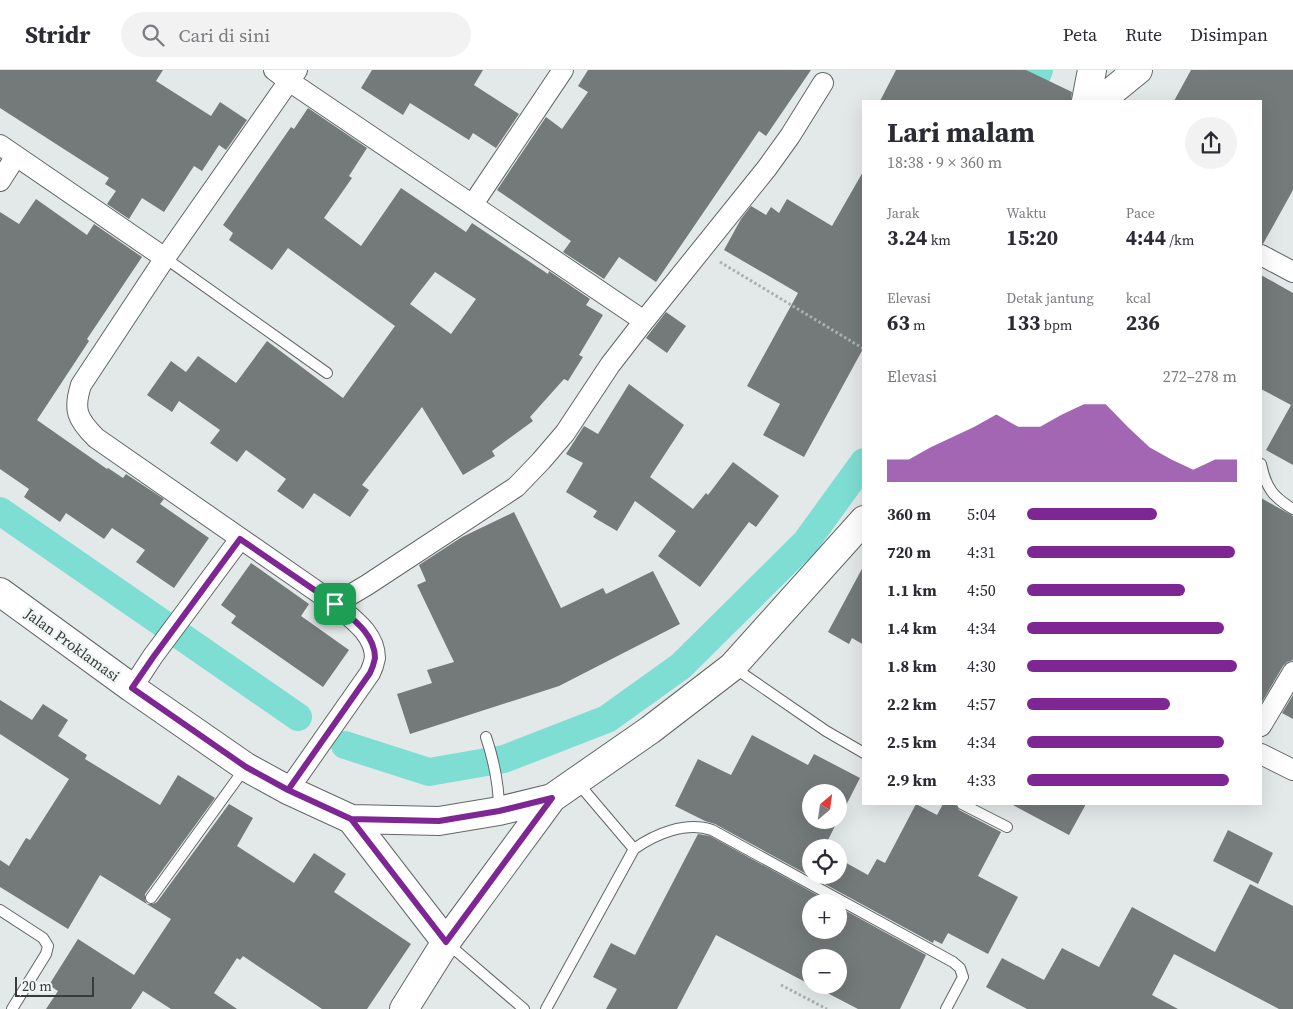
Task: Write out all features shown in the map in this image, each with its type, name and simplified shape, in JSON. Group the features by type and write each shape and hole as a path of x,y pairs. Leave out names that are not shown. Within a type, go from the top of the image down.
{"main road":[{"path":"1086,100 1092,70"},
{"path":"1101,100 1138,70"},
{"path":"404,1009 446,942 552,798 650,730 732,667 861,530"},
{"name":"Jalan Proklamasi","path":"0,592 132,688 246,767 288,790 351,819"},
{"path":"351,819 439,821 499,800 552,798"},
{"path":"351,819 446,942"}],"street":[{"path":"473,204 563,70"},
{"path":"288,790 370,673 375,659 372,641 360,626 335,604 96,438 84,426 76,401 81,385 287,74 644,321"},
{"path":"335,604 516,487 541,461 565,433 610,365 767,168 790,136 823,83"},
{"path":"0,181 8,151 165,258"},
{"path":"1262,256 1293,272"},
{"path":"132,688 240,539"},
{"path":"1262,724 1293,672"},
{"path":"1262,754 1293,770"}],"lane":[{"path":"165,258 327,373"},
{"path":"1262,468 1271,493 1280,502 1293,509"},
{"path":"732,667 826,731 862,752"},
{"path":"486,737 492,753 499,800"},
{"path":"151,898 246,767"},
{"path":"576,781 634,849"},
{"path":"964,805 1007,827"},
{"path":"546,1009 634,849 648,840 694,826 712,830 953,962 960,968 963,977 946,1009"},
{"path":"0,910 43,938 48,946 46,954 12,1009"},
{"path":"446,942 524,1009"}],"path":[{"path":"700,250 862,349"},
{"path":"781,985 827,1009"}],"building":[{"path":"0,70 163,70 156,81 211,116 220,102 247,120 226,150 219,145 202,171 194,166 164,212 142,198 129,219 107,204 116,191 105,184 109,178 0,108"},
{"path":"372,70 483,70 474,85 519,114 496,148 473,133 469,140 410,103 403,115 361,88"},
{"path":"588,70 811,70 766,136 759,131 656,282 619,257 604,279 563,252 571,241 497,190 546,117 562,129 588,92 578,86"},
{"path":"896,70 1026,70 1072,92 1071,100 881,100"},
{"path":"1191,70 1293,70 1293,190 1263,244 1262,100 1175,100"},
{"path":"308,108 367,148 349,176 352,178 324,218 361,246 401,188 466,232 472,223 548,274 549,271 590,299 586,305 603,315 579,355 583,357 568,381 564,379 530,417 533,421 492,451 495,456 463,475 422,407 362,485 369,490 350,517 314,493 303,509 277,491 286,479 246,450 237,462 210,443 220,430 179,401 172,412 147,395 171,361 186,372 198,356 236,383 267,341 343,398 395,326 288,248 272,270 229,240 233,233 223,225 291,127 294,129","holes":["435,272 476,299 451,334 410,304"]},
{"path":"862,174 862,351 804,457 763,435 780,404 747,386 798,293 724,250 741,219 751,206 766,215 771,207 779,213 787,199 832,226"},
{"path":"36,199 87,235 94,224 142,257 87,339 89,341 37,420 107,469 123,478 126,474 164,499 160,504 209,538 174,588 136,562 145,550 112,528 104,539 66,513 60,522 24,497 29,489 0,469 0,212 19,224"},
{"path":"1262,276 1293,293 1293,465 1266,450 1291,405 1262,390"},
{"path":"666,312 686,326 667,353 646,338"},
{"path":"629,384 684,425 650,477 693,509 706,493 708,495 733,462 779,496 756,527 749,522 700,587 658,556 676,531 635,501 617,531 593,517 597,511 566,492 583,463 566,454 584,426 598,434"},
{"path":"1262,499 1293,516 1293,660 1283,666 1262,702"},
{"path":"514,512 561,608 603,588 606,594 653,571 680,624 559,686 410,734 397,694 432,683 427,670 454,662 417,585 426,581 419,565 462,537"},
{"path":"251,563 309,604 301,616 349,650 323,687 231,623 236,616 221,605"},
{"path":"862,569 862,644 852,638 849,644 828,632"},
{"path":"1293,695 1293,719 1282,713"},
{"path":"0,700 32,720 43,704 68,720 58,736 87,755 85,759 160,805 178,775 215,798 145,894 147,904 157,902 229,804 253,818 237,846 294,883 314,853 346,874 334,892 411,944 367,1009 322,1009 243,956 240,960 237,958 214,993 237,1009 171,1009 143,991 131,1009 46,1009 58,991 49,985 78,939 134,975 171,919 100,875 68,929 0,887 0,860 9,866 26,838 30,840 69,779 0,734"},
{"path":"752,735 808,765 814,754 860,778 848,801 848,784 802,784 802,829 834,829 828,839 802,839 802,871 715,824 675,806 698,759 731,775"},
{"path":"915,805 937,815 942,805 956,805 959,810 1001,832 978,876 1018,897 988,954 948,933 942,944 934,940 933,943 847,896 847,894 843,894 825,884 847,884 847,863 868,875 877,859 885,863"},
{"path":"1013,805 1085,805 1069,835"},
{"path":"1228,830 1273,853 1258,884 1213,861"},
{"path":"698,834 710,836 815,894 802,894 802,939 847,939 847,911 926,955 900,1009 858,1009 829,994 847,994 847,949 802,949 802,980 716,935 677,1009 606,1009 617,989 593,977 611,943 635,955"},
{"path":"1250,884 1293,906 1293,1009 1279,1009 1174,954 1152,995 1178,1009 1027,1009 986,987 1002,958 1044,980 1062,948 1099,967 1132,907 1215,952"}],"waterway":[{"path":"1025,100 1039,70"},
{"path":"345,745 429,772 504,759 607,719 681,666 806,542 862,465"},
{"path":"0,511 298,717"}],"route":[{"path":"335,604 240,539 132,688 246,767 288,790 351,819 439,821 499,811 552,798 446,942 351,819 288,790 370,673 375,659 372,641 360,626 335,604"}]}
